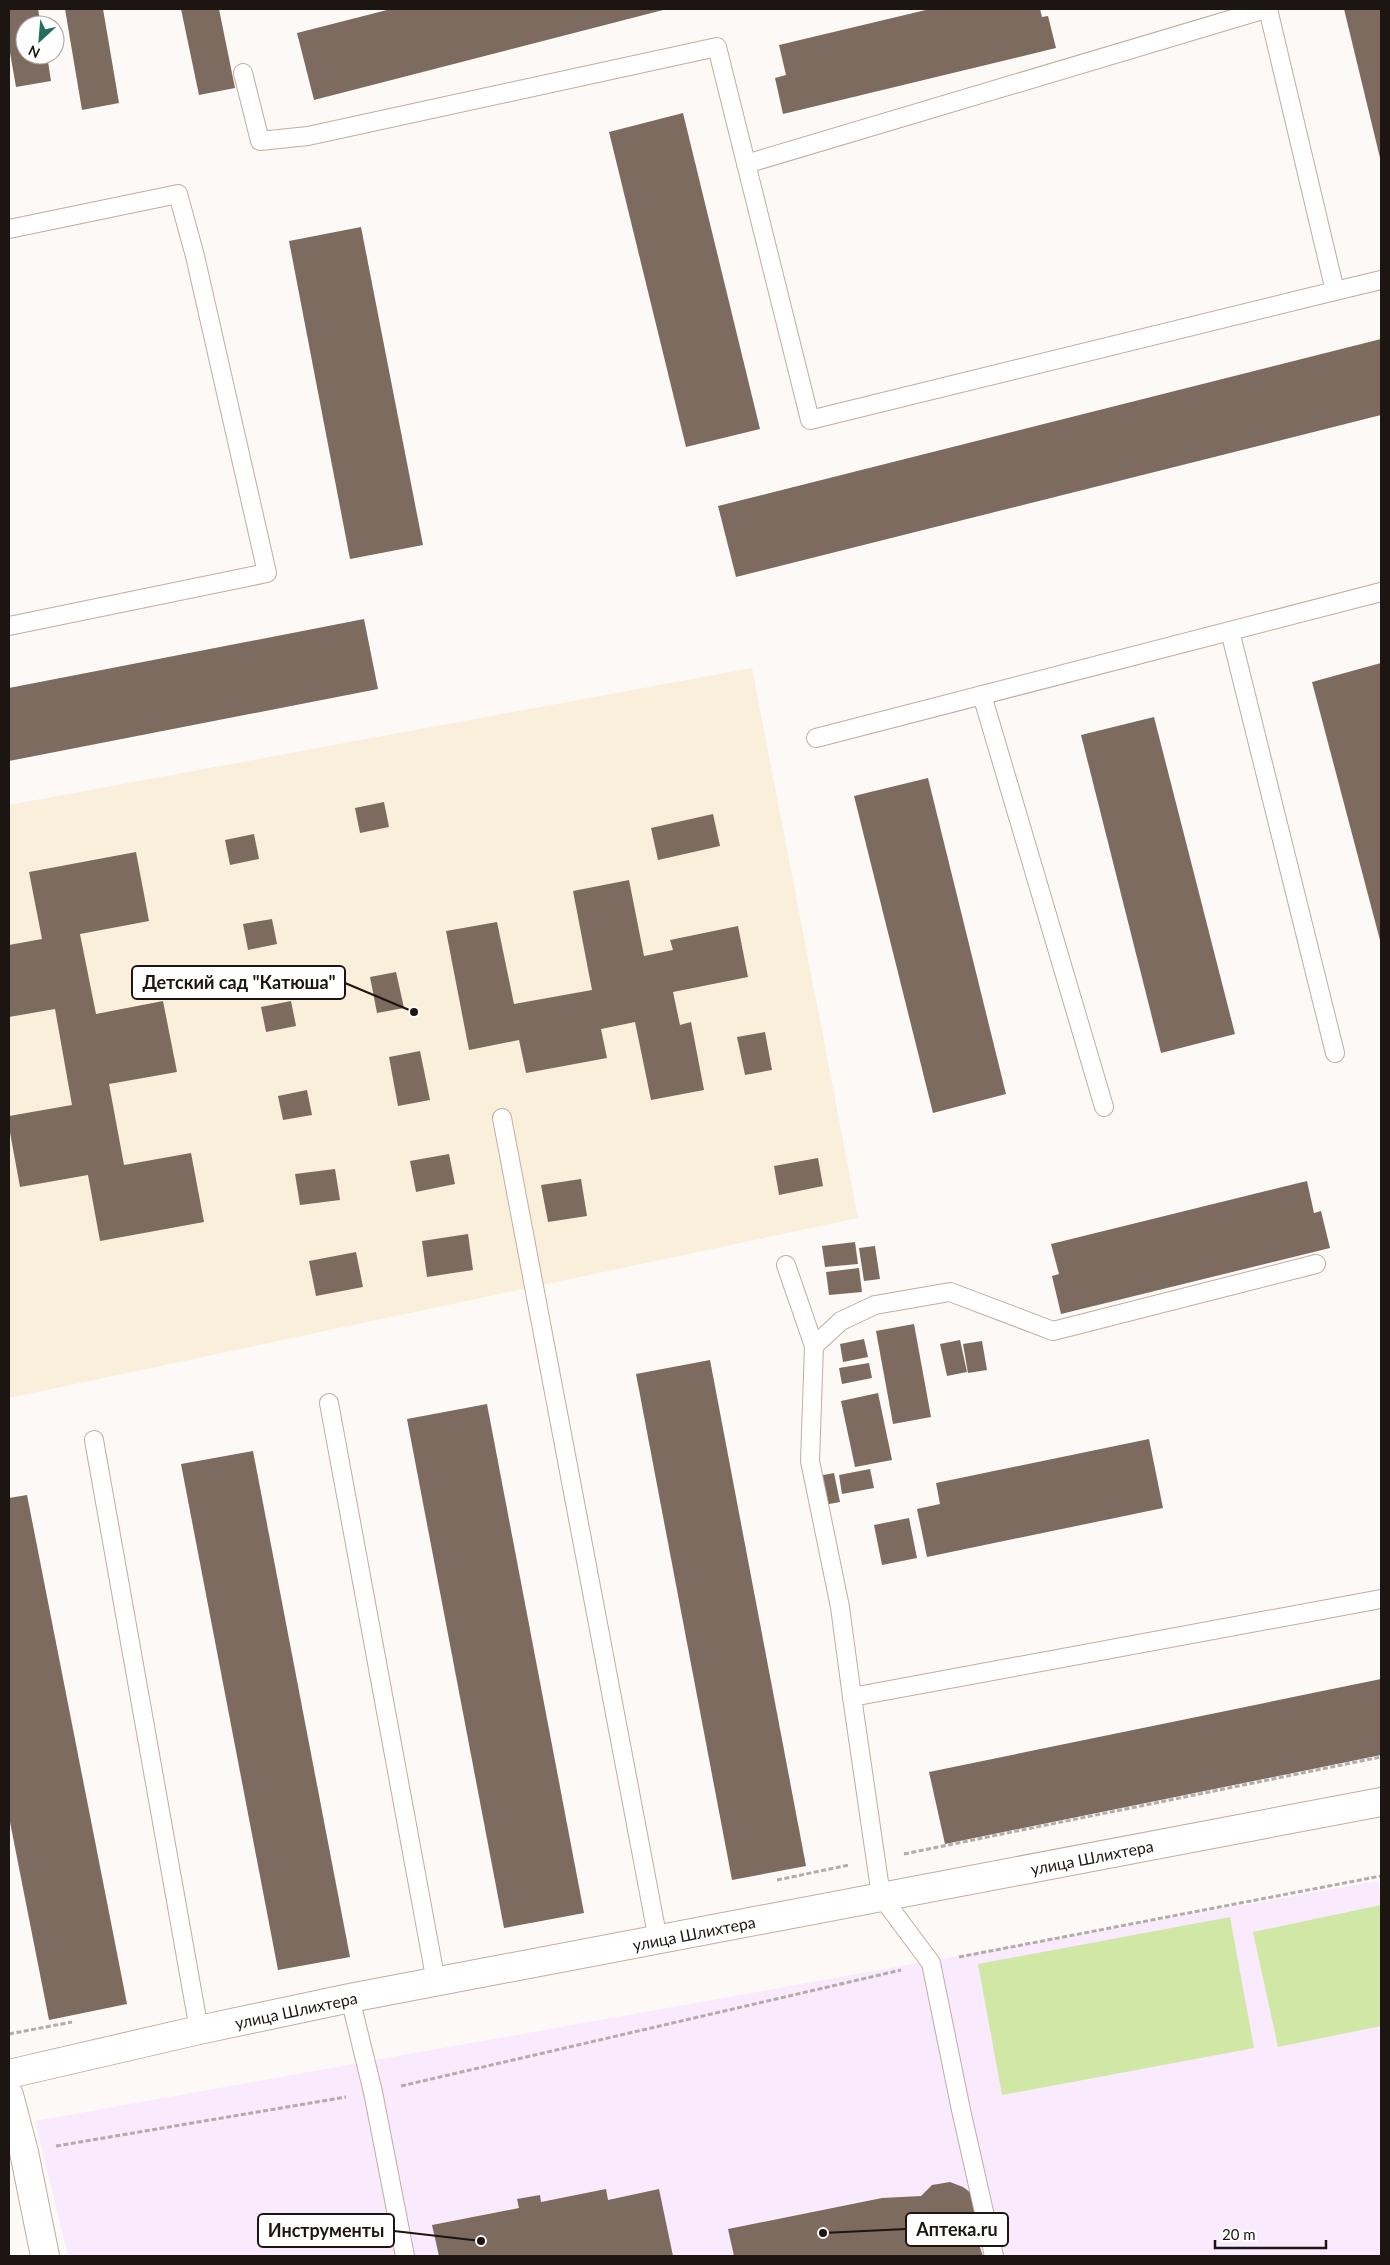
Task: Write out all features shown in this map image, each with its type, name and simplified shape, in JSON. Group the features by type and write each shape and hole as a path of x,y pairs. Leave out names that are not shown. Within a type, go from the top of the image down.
{"street":[{"name":"улица Шлихтера","path":"9,2074 199,2030 350,1998 1381,1802"},
{"path":"9,2095 24,2152 45,2256"}],"lane":[{"path":"746,164 1267,9 1335,292"},
{"path":"243,73 260,141 308,136 717,47 810,420 1381,280"},
{"path":"9,229 178,194 267,573 9,626"},
{"path":"816,738 1381,592"},
{"path":"1230,631 1335,1053"},
{"path":"982,695 1104,1106"},
{"path":"502,1118 658,1940"},
{"path":"814,1346 841,1321 875,1305 950,1292 1053,1331 1316,1264"},
{"path":"786,1265 814,1346 810,1461 840,1607 881,1896 931,1963 961,2110 994,2256"},
{"path":"329,1403 436,1982"},
{"path":"94,1440 199,2030"},
{"path":"852,1697 1381,1599"},
{"path":"350,1998 374,2092 405,2256"}],"path":[{"path":"24,2152 374,2092 931,1963 1381,1876"}],"shaded area":[{"path":"752,668 858,1218 9,1398 9,805"},
{"path":"1378,1881 1381,1899 1381,2256 68,2256 35,2121"}],"green space":[{"path":"1381,1905 1381,2026 1278,2047 1253,1932"},
{"path":"1230,1917 1254,2048 1002,2095 978,1964"}],"building":[{"path":"9,9 38,9 39,15 15,15 15,65 49,65 51,81 16,87 9,47"},
{"path":"65,9 103,9 119,103 82,110"},
{"path":"181,9 219,9 235,88 199,95"},
{"path":"391,9 667,9 314,100 297,33"},
{"path":"930,9 1040,9 1042,17 1048,16 1056,48 783,114 775,78 786,75 779,45"},
{"path":"1344,9 1381,9 1381,162"},
{"path":"683,113 760,429 686,447 609,132"},
{"path":"361,227 423,545 350,559 289,241"},
{"path":"1381,339 1381,415 736,577 718,506"},
{"path":"364,619 378,689 9,761 9,688"},
{"path":"1381,663 1381,944 1312,682"},
{"path":"1154,717 1235,1034 1161,1053 1081,735"},
{"path":"928,778 1006,1094 933,1113 854,796"},
{"path":"384,802 389,827 360,833 355,808"},
{"path":"713,814 720,846 658,860 651,828"},
{"path":"254,834 259,859 230,865 225,840"},
{"path":"136,852 149,921 80,934 96,1014 163,1001 177,1072 109,1084 124,1165 191,1153 204,1222 100,1241 88,1175 20,1187 9,1127 9,1116 72,1105 55,1009 9,1017 9,945 42,939 29,872"},
{"path":"629,880 644,956 673,950 670,940 738,926 748,977 673,992 680,1025 691,1022 704,1090 651,1100 635,1022 601,1029 607,1058 526,1073 519,1040 469,1050 446,931 497,922 514,1004 592,990 573,891"},
{"path":"272,919 277,944 248,950 243,924"},
{"path":"396,972 404,1008 377,1013 370,977"},
{"path":"291,1001 296,1026 266,1032 261,1007"},
{"path":"765,1032 772,1070 745,1075 737,1037"},
{"path":"420,1051 430,1100 398,1106 389,1057"},
{"path":"307,1090 312,1115 283,1120 278,1096"},
{"path":"449,1154 455,1184 416,1192 410,1161"},
{"path":"818,1158 823,1186 779,1195 774,1166"},
{"path":"335,1169 340,1200 300,1205 295,1174"},
{"path":"581,1179 587,1216 548,1222 541,1185"},
{"path":"1307,1181 1314,1213 1321,1211 1330,1248 1061,1314 1052,1276 1059,1274 1051,1244"},
{"path":"468,1234 473,1270 427,1277 422,1241"},
{"path":"855,1242 858,1264 825,1267 822,1246"},
{"path":"875,1246 880,1279 864,1281 859,1248"},
{"path":"356,1252 363,1287 316,1296 309,1261"},
{"path":"859,1268 862,1292 829,1295 826,1272"},
{"path":"914,1324 931,1417 893,1424 876,1331"},
{"path":"864,1339 868,1357 843,1362 840,1344"},
{"path":"960,1340 967,1372 947,1376 940,1344"},
{"path":"982,1341 987,1370 968,1373 963,1344"},
{"path":"710,1360 806,1866 732,1880 636,1374"},
{"path":"869,1363 872,1378 842,1384 839,1368"},
{"path":"878,1393 892,1460 855,1467 841,1401"},
{"path":"487,1404 584,1913 504,1928 407,1419"},
{"path":"1149,1439 1163,1508 927,1557 917,1509 940,1504 936,1483"},
{"path":"253,1451 350,1957 278,1970 181,1464"},
{"path":"870,1469 874,1488 842,1494 839,1475"},
{"path":"834,1473 840,1502 824,1505 818,1476"},
{"path":"27,1495 127,2004 49,2020 9,1817 9,1498"},
{"path":"909,1518 917,1558 882,1565 874,1525"},
{"path":"1381,1679 1381,1755 945,1844 929,1772"},
{"path":"950,2182 963,2187 971,2193 980,2224 975,2234 983,2256 734,2256 728,2229 882,2198 921,2196 932,2185"},
{"path":"606,2189 608,2200 659,2189 673,2256 439,2256 432,2225 519,2208 517,2199 540,2195 541,2202"}],"place":[{"name":"Детский сад \"Катюша\"","path":"414,1012"},
{"name":"Аптека.ru","path":"823,2233"},
{"name":"Инструменты","path":"481,2241"}]}
